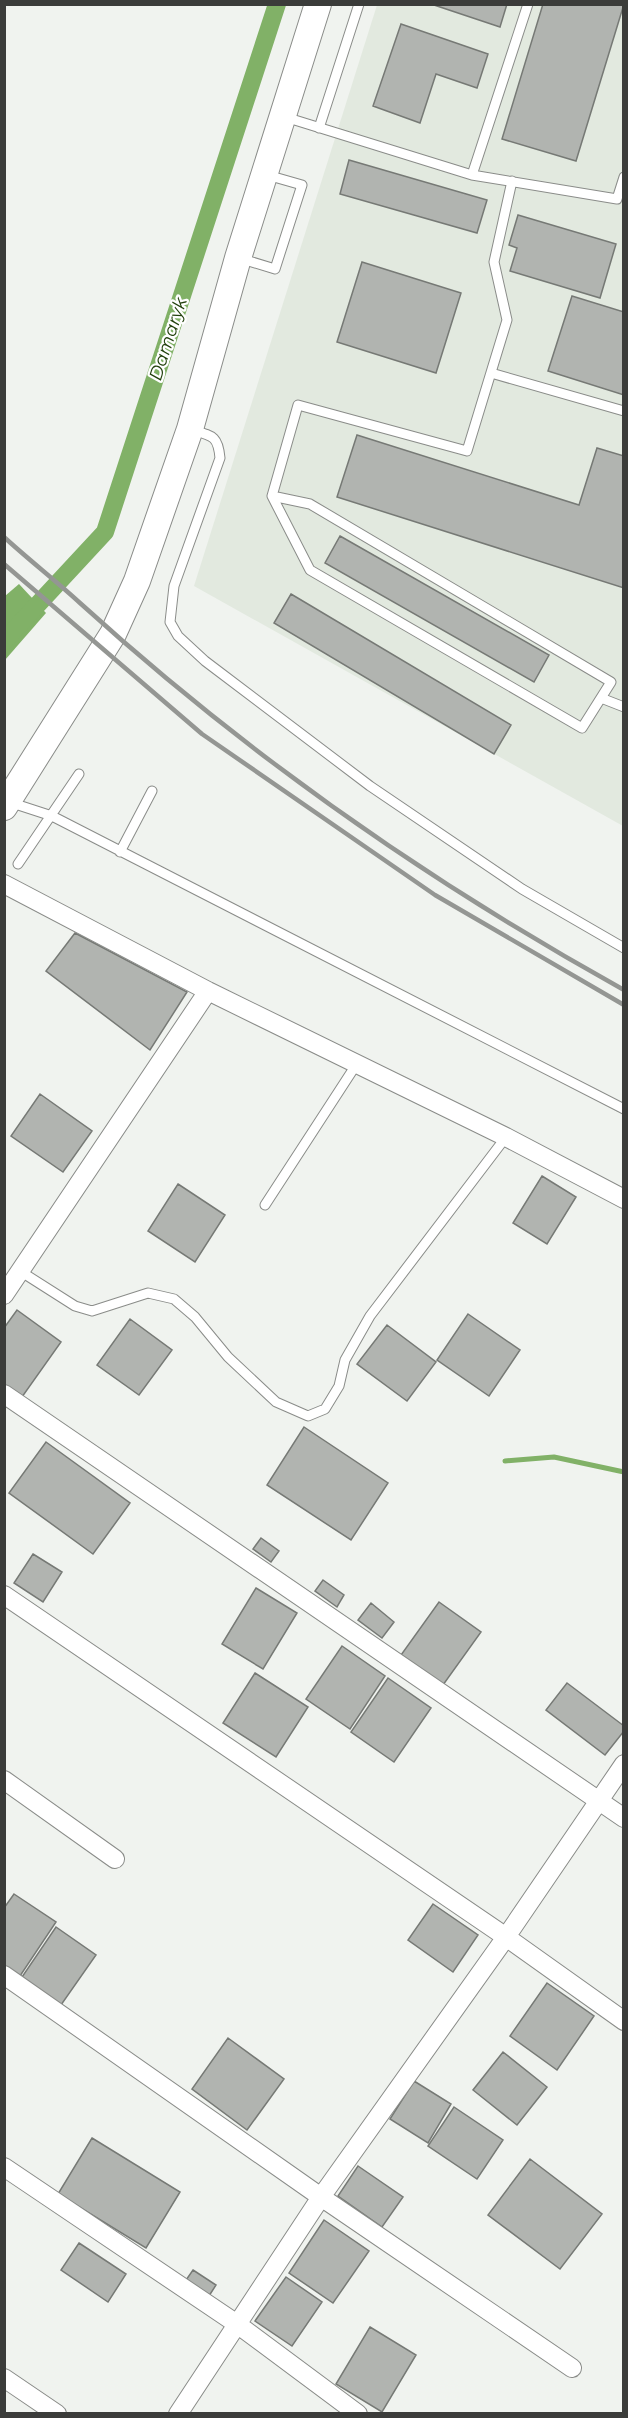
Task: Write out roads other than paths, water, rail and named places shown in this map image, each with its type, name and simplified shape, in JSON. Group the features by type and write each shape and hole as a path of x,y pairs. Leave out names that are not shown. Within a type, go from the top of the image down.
{"main road":[{"path":"7,805 125,611 190,429 238,258 318,4"}],"street":[{"path":"4,884 208,991 506,1137 624,1199"},
{"path":"4,1295 208,991"},
{"path":"4,1394 624,1818"},
{"path":"4,1595 506,1937 624,2021"},
{"path":"178,2414 321,2197 506,1937 624,1764"},
{"path":"4,1780 115,1859"},
{"path":"4,1975 321,2197 572,2368"},
{"path":"4,2167 237,2324 358,2414"},
{"path":"4,2378 57,2414"}],"lane":[{"path":"319,128 359,4"},
{"path":"472,175 528,4"},
{"path":"283,116 472,175 617,199 624,177"},
{"path":"238,258 276,269 302,185 264,174"},
{"path":"272,496 310,504 610,682 582,728 310,570 272,496 298,405 467,451 507,320 494,262 512,181"},
{"path":"491,373 624,411"},
{"path":"190,429 211,435 219,443 220,458 174,586 170,622 178,636 205,661 370,786 522,889 624,948"},
{"path":"601,698 624,707"},
{"path":"18,864 79,774"},
{"path":"120,852 152,791"},
{"path":"7,805 52,816 624,1109"},
{"path":"265,1205 356,1065"},
{"path":"20,1271 75,1306 92,1311 148,1293 174,1299 195,1317 228,1357 276,1402 308,1416 325,1409 339,1386 345,1360 370,1316 506,1137"}],"waterway":[{"name":"Damaryk","path":"4,641 105,532 277,4"},
{"path":"505,1461 554,1457 624,1472"}],"railway":[{"path":"4,537 142,658 207,711 340,812 480,905 624,990"},
{"path":"4,564 202,734 435,895 624,1005"}]}
